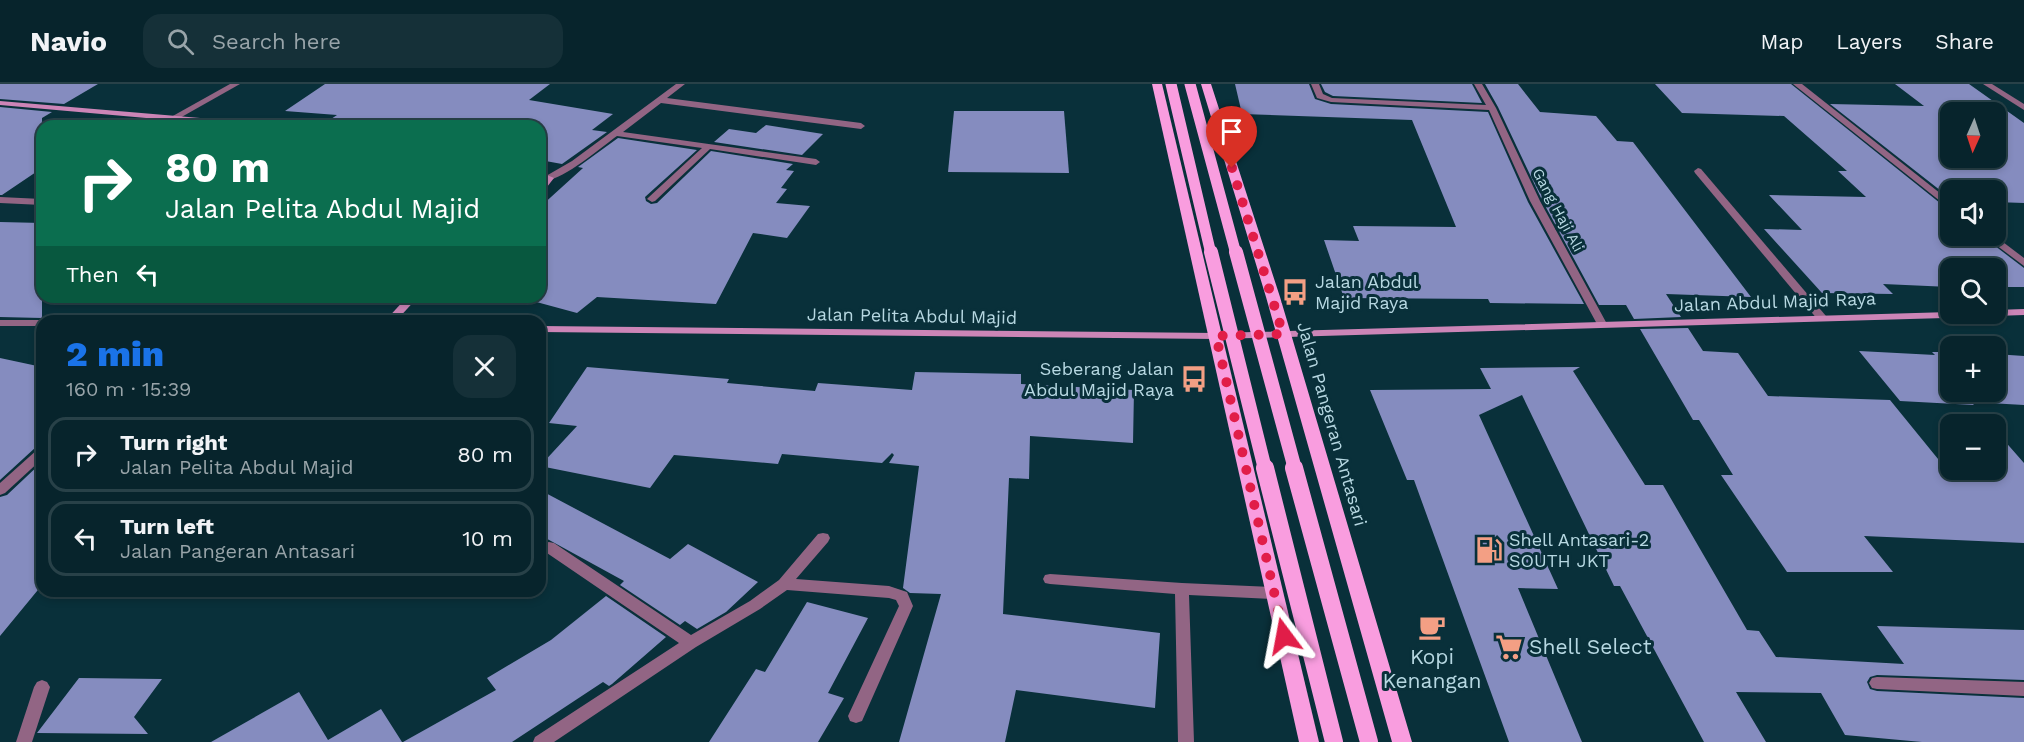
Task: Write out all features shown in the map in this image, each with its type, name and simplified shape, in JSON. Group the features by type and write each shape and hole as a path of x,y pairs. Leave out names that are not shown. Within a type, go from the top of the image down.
{"main road":[{"path":"1157,84 1309,742"},
{"path":"1171,84 1214,267 1334,742"},
{"path":"1190,84 1369,742"},
{"name":"Jalan Pangeran Antasari","path":"1206,84 1283,334 1402,742"}],"street":[{"path":"175,117 236,84"},
{"path":"546,176 575,163 681,84"},
{"path":"1315,84 1320,96 1331,100 1492,108"},
{"name":"Gang Haji Ali","path":"1478,84 1492,108 1535,201 1602,324"},
{"path":"1797,84 1940,198"},
{"path":"1987,84 2024,108"},
{"path":"660,100 861,126"},
{"path":"0,103 203,120"},
{"path":"615,133 816,162"},
{"path":"652,199 709,146"},
{"path":"1698,171 1822,318"},
{"path":"0,200 36,202"},
{"path":"2002,246 2024,262"},
{"path":"396,315 407,303"},
{"path":"2006,313 2024,312"},
{"name":"Jalan Abdul Majid Raya","path":"1283,334 1940,315"},
{"path":"0,322 36,323"},
{"name":"Jalan Pelita Abdul Majid","path":"546,329 1216,336 1283,334"},
{"path":"0,490 36,457"},
{"path":"541,742 691,643 755,605 784,584 823,538"},
{"path":"549,547 691,643"},
{"path":"1050,579 1274,593"},
{"path":"784,584 889,592 902,596 906,606 856,716"},
{"path":"1182,589 1186,742"},
{"path":"1877,682 2024,689"},
{"path":"24,742 42,687"}],"building":[{"path":"0,84 98,84 64,104 0,99"},
{"path":"325,84 550,84 529,100 613,114 592,130 607,132 562,164 546,161 546,120 330,120 337,115 285,111"},
{"path":"1235,84 1309,84 1315,99 1331,104 1488,112 1528,202 1584,304 1490,303 1488,299 1344,298 1324,240 1359,241 1353,226 1456,227 1412,120 1242,114"},
{"path":"1321,84 1472,84 1482,103 1333,96 1325,92"},
{"path":"1485,84 1518,84 1540,112 1596,116 1617,141 1633,142 1751,297 1666,294 1681,317 1634,319 1626,305 1599,305 1542,200"},
{"path":"1655,84 1791,84 1940,203 1940,246 1995,246 2024,268 2024,287 2006,287 2006,258 1940,258 1940,287 1883,284 1893,294 1822,293 1764,229 1802,230 1769,195 1866,197 1838,171 1847,171 1784,116 1682,113"},
{"path":"1895,84 1969,84 1994,102 1940,102 1940,168 2006,168 2006,110 2024,123 2024,203 2006,202 2006,180 1940,180 1940,190 1830,104 1924,106"},
{"path":"0,107 52,112 42,120 36,120 36,172 0,195"},
{"path":"954,111 1064,111 1069,173 948,172"},
{"path":"766,125 823,134 802,155 714,142 729,129 756,133"},
{"path":"618,138 697,150 645,197 646,201 651,204 657,203 711,151 793,164 786,170 794,171 781,188 787,189 776,203 810,206 787,238 753,233 716,304 597,297 577,313 540,303 546,303 546,202 583,168 578,167"},
{"path":"0,222 36,223 36,303 42,303 42,315 36,315 36,318 0,317"},
{"path":"1688,328 1703,351 1738,353 1768,396 1890,400 1940,461 1940,480 2006,480 2006,443 2024,463 2024,543 1864,536 1893,572 1787,572 1721,475 1733,475 1699,420 1693,420 1640,329"},
{"path":"1859,351 1935,355 1932,352 1940,352 1940,402 1971,402 1974,405 1900,401"},
{"path":"2006,355 2024,356 2024,405 1971,402 2006,402"},
{"path":"0,358 36,366 36,447 0,480"},
{"path":"587,367 729,379 727,383 815,391 818,383 912,390 915,372 1021,374 1021,384 1134,390 1133,443 1030,436 1029,479 1009,478 1003,614 1160,633 1155,708 1016,690 1005,742 899,742 941,594 910,593 903,588 919,466 889,463 894,455 892,453 882,463 782,454 778,464 674,455 650,488 546,467 546,460 577,426 549,423"},
{"path":"1580,367 1573,371 1645,485 1663,485 1747,630 1759,631 1776,657 1904,664 1877,626 2024,630 2024,680 1877,675 1870,677 1867,682 1870,689 1877,691 2024,698 2024,742 1922,742 1845,735 1821,693 1736,692 1766,742 1704,742 1620,586 1614,586 1522,395 1479,415 1558,589 1518,588 1582,742 1509,742 1414,480 1407,480 1370,390 1491,389 1480,368"},
{"path":"36,468 36,592 0,636 0,497 7,495"},
{"path":"546,493 670,559 688,544 758,582 726,612 697,629 685,621 680,625 620,585 624,581 546,538"},
{"path":"606,596 666,637 612,684 609,686 603,682 512,742 403,742 496,690 487,678 551,640"},
{"path":"807,602 868,618 828,693 844,698 818,742 709,742 756,669 765,672"},
{"path":"79,678 162,679 134,717 148,734 37,733"},
{"path":"299,692 328,740 381,709 402,742 211,742"}],"place":[{"name":"Jalan Abdul Majid Raya","path":"1295,292"},
{"name":"Seberang Jalan Abdul Majid Raya","path":"1194,379"},
{"name":"Shell Antasari-2 SOUTH JKT","path":"1489,550"},
{"name":"Kopi Kenangan","path":"1432,627"},
{"name":"Shell Select","path":"1509,647"}],"route":[{"path":"1232,168 1283,334 1216,336 1284,636"}]}
